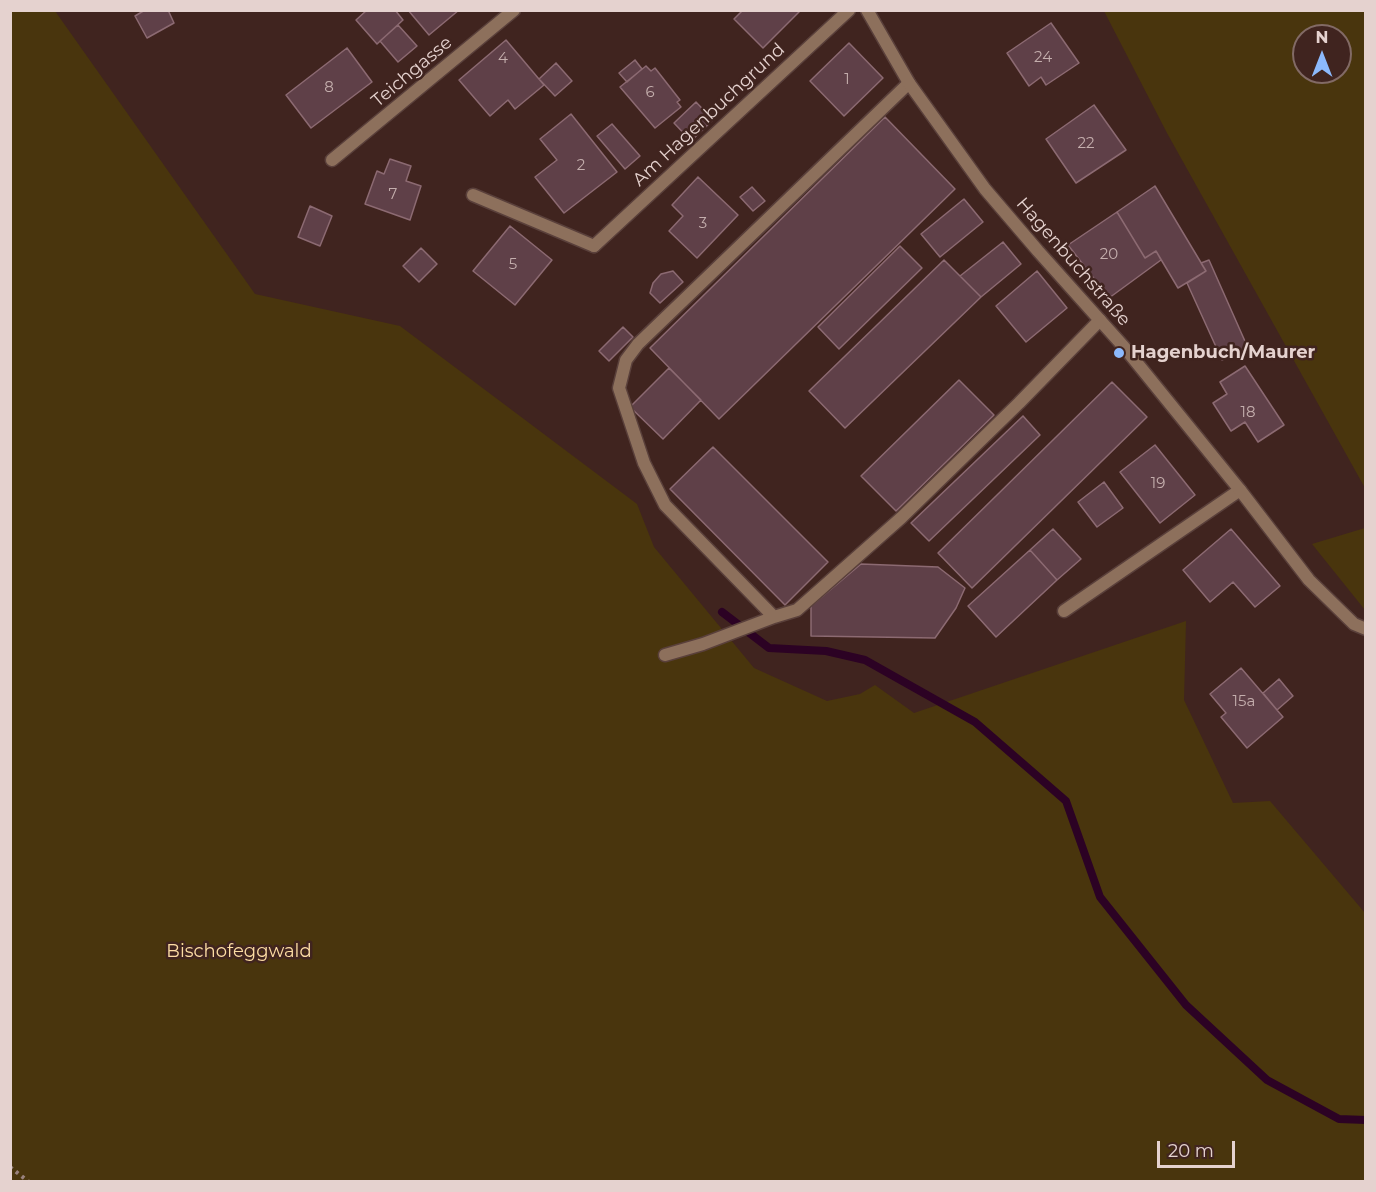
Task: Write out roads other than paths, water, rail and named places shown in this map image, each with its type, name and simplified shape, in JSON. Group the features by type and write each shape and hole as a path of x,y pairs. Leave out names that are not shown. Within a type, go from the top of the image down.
{"street":[{"name":"Teichgasse","path":"332,160 514,10"},
{"name":"Am Hagenbuchgrund","path":"473,195 594,246 849,10"},
{"name":"Hagenbuchstraße","path":"867,10 909,82 985,189 1124,347 1240,490 1309,580 1354,624 1365,630"},
{"path":"774,617 665,505 644,463 619,388 626,360 654,328 909,82"},
{"path":"665,655 703,644 797,610 901,518 1100,320"},
{"path":"1064,611 1240,490"}],"waterway":[{"path":"722,612 769,648 826,651 865,660 975,722 1066,801 1100,897 1186,1005 1267,1080 1339,1119 1366,1120"}],"place":[{"name":"Hagenbuch/Maurer","path":"1119,353"}],"park label":[{"name":"Bischofeggwald","path":"239,952"}]}
